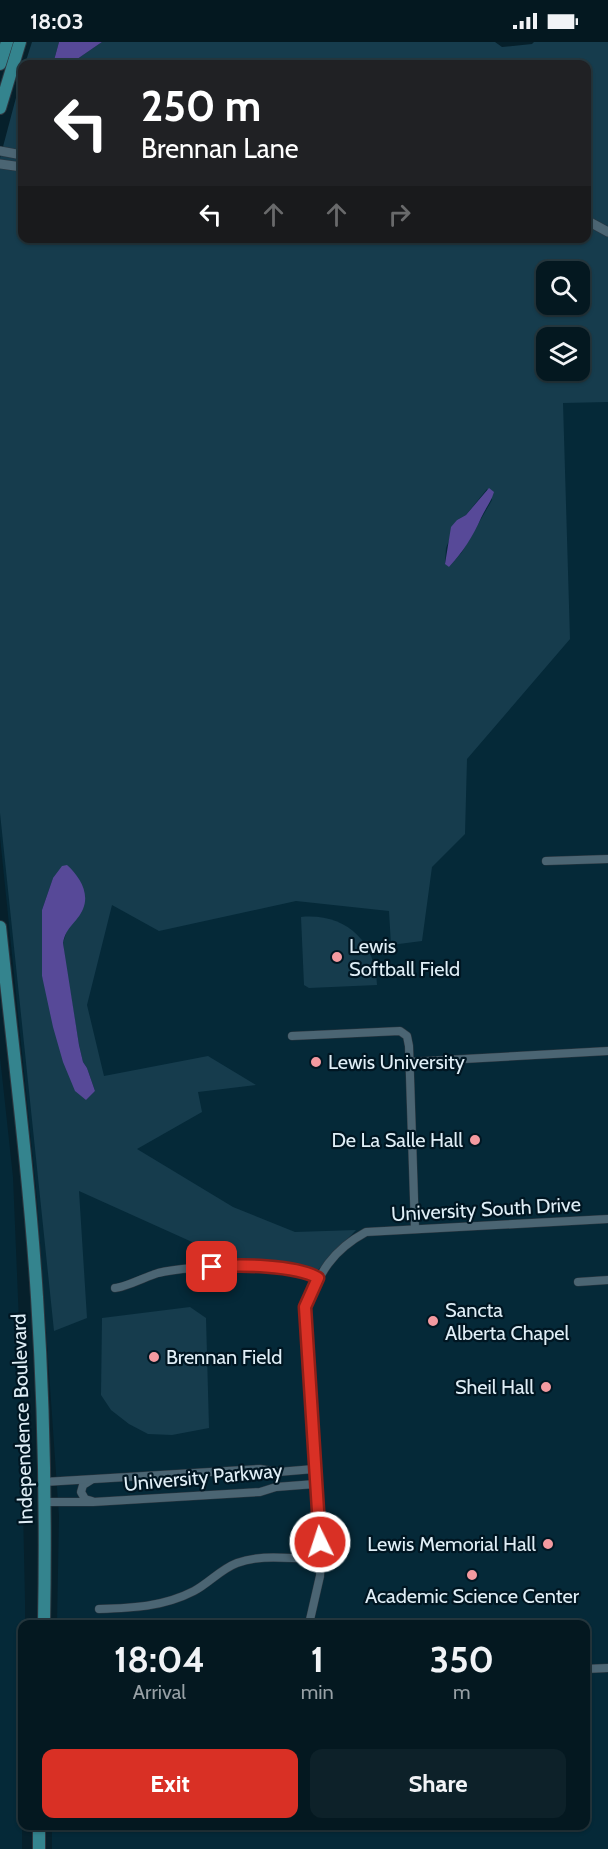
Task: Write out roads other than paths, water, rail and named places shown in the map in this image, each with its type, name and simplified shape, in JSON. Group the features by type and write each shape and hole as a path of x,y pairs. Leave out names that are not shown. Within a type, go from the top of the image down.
{"main road":[{"path":"0,64 7,42"},
{"path":"0,108 20,42"},
{"name":"Independence Boulevard","path":"0,927 31,1223 39,1329 44,1482 44,1620"},
{"path":"39,1830 39,1849"}],"street":[{"path":"0,151 18,154"},
{"path":"0,164 18,166"},
{"path":"591,223 608,232"},
{"path":"546,861 608,859"},
{"path":"292,1036 399,1031 407,1036 415,1229"},
{"path":"409,1062 608,1051"},
{"name":"University South Drive","path":"318,1278 347,1242 366,1232 608,1219"},
{"path":"115,1288 160,1273 230,1265 291,1269 310,1273 318,1278 305,1307 321,1558 320,1576 310,1620"},
{"path":"578,1282 608,1280"},
{"name":"University Parkway","path":"44,1482 260,1469 278,1472 314,1469"},
{"path":"92,1479 83,1485 81,1492 85,1499 93,1502"},
{"name":"University Parkway","path":"44,1502 93,1502 260,1492 276,1487 315,1484"},
{"path":"99,1609 147,1607 167,1602 195,1591 229,1568 247,1561 276,1558 321,1558"},
{"path":"590,1670 608,1668"}],"place":[{"name":"Lewis Softball Field","path":"337,957"},
{"name":"Lewis University","path":"316,1062"},
{"name":"De La Salle Hall","path":"475,1140"},
{"name":"Sancta Alberta Chapel","path":"433,1321"},
{"name":"Brennan Field","path":"154,1357"},
{"name":"Sheil Hall","path":"546,1387"},
{"name":"Lewis Memorial Hall","path":"548,1544"},
{"name":"Academic Science Center","path":"472,1575"}]}
